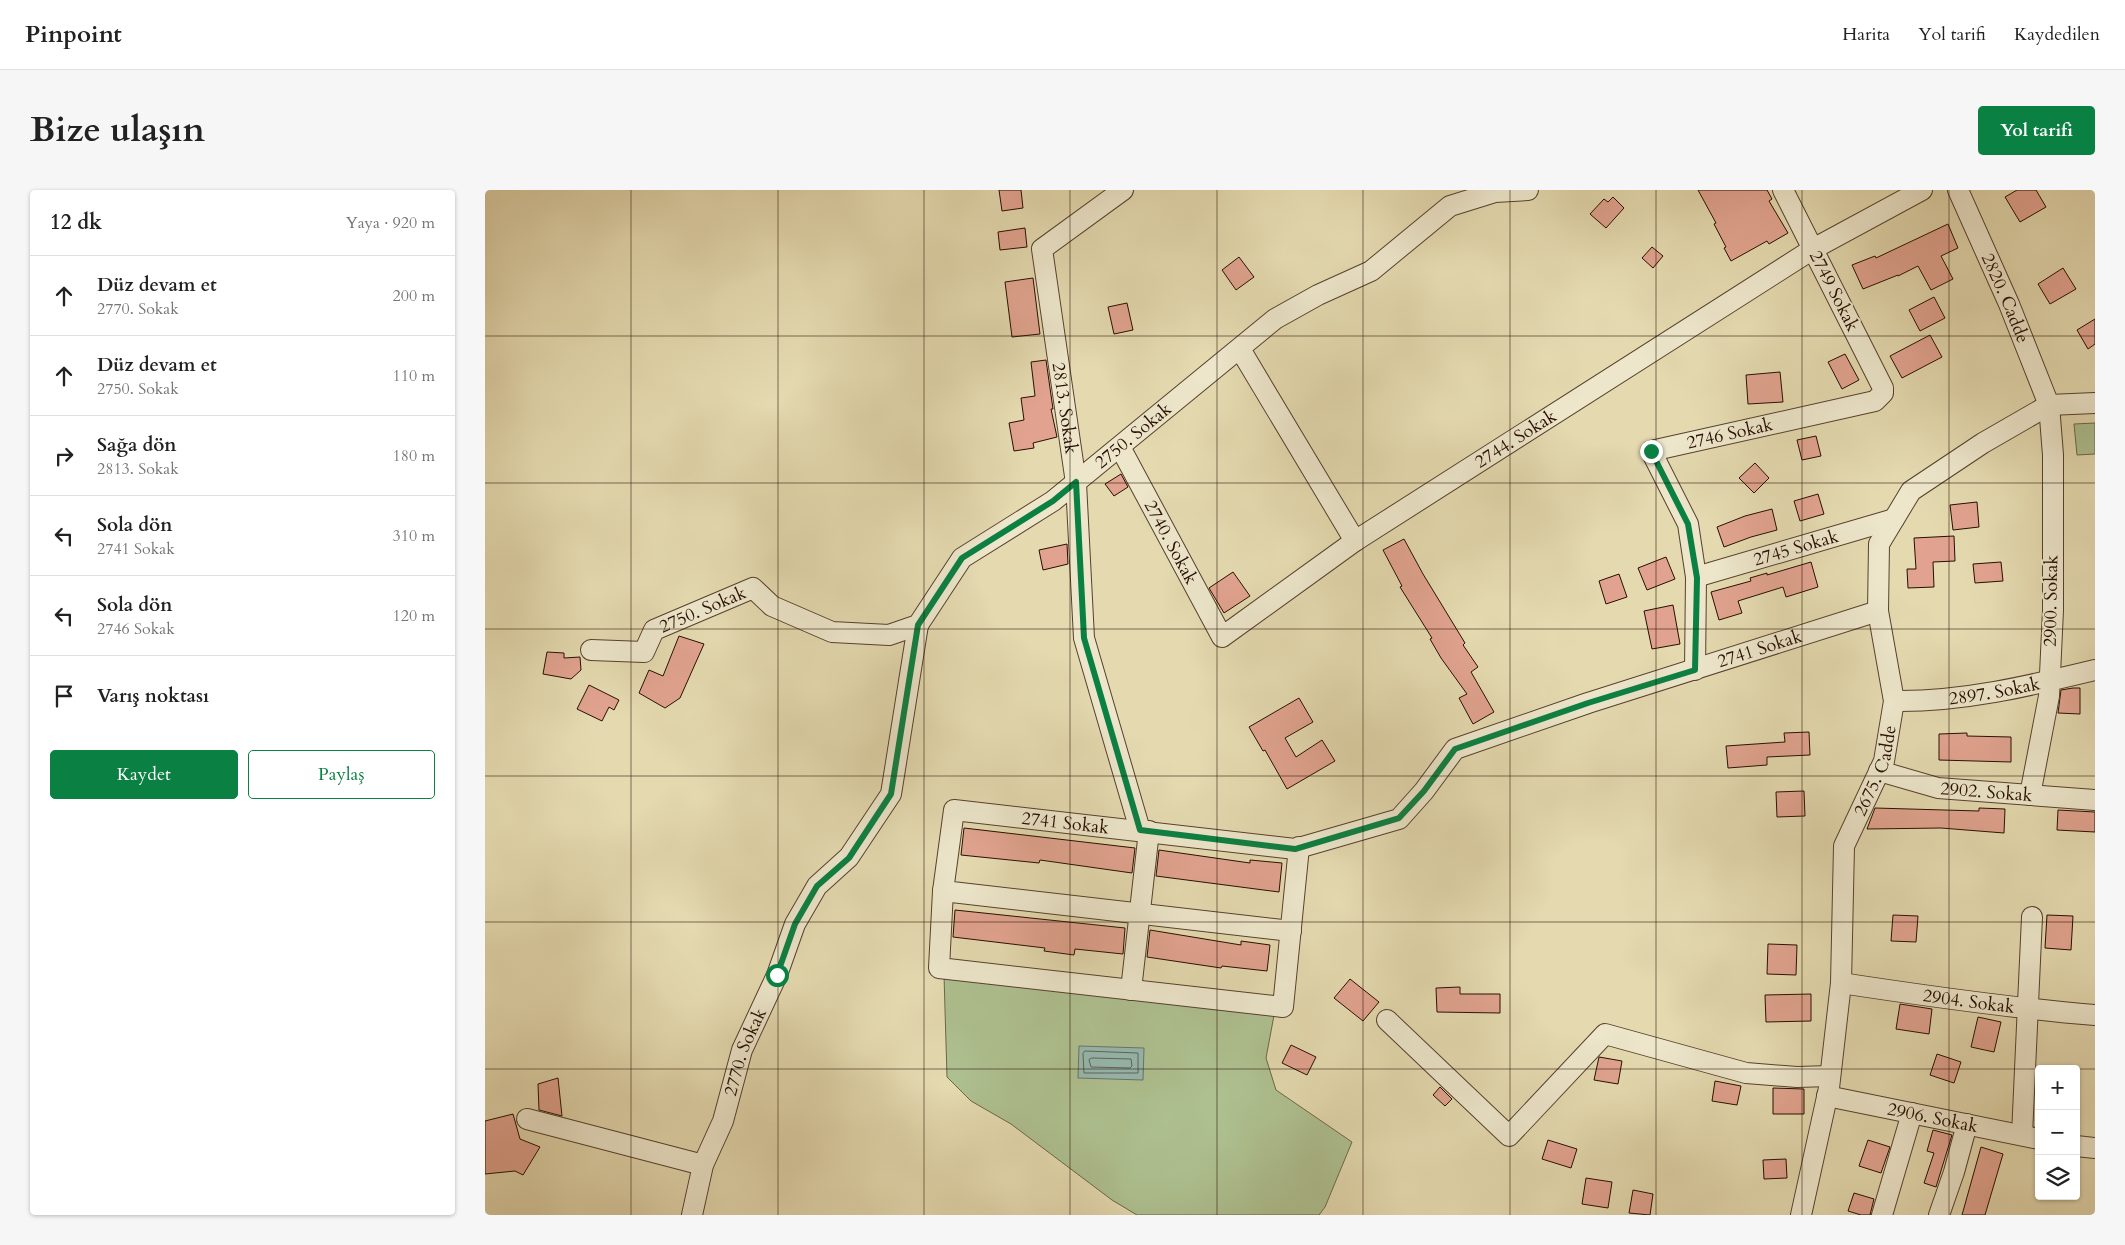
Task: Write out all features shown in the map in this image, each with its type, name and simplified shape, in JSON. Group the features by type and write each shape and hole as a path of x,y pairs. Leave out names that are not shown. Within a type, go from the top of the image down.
{"street":[{"name":"2813. Sokak","path":"1123,190 1042,249 1076,482 1084,638 1145,831"},
{"name":"2750. Sokak","path":"591,650 644,652 654,630 753,588 772,606 832,632 889,635 918,625 962,558 1053,501 1275,319 1318,295 1371,271 1450,206 1485,192 1528,190"},
{"name":"2749 Sokak","path":"1783,190 1883,388 1883,393"},
{"name":"2744. Sokak","path":"1223,636 1355,541 1813,249 1922,190"},
{"name":"2820. Cadde","path":"1958,190 2009,304 2049,405"},
{"path":"1239,349 1355,541"},
{"name":"2746 Sokak","path":"1695,670 1697,578 1688,524 1651,451 1875,401 1883,393"},
{"path":"2049,405 2095,403"},
{"name":"2675. Cadde","path":"1801,1215 1828,1086 1841,983 1844,846 1884,760 1894,701 1878,611 1879,544 1911,491 1983,443 2049,405"},
{"name":"2900. Sokak","path":"2029,795 2049,696 2053,610 2053,455 2049,405"},
{"name":"2740. Sokak","path":"1120,447 1223,636"},
{"name":"2745 Sokak","path":"1697,578 1894,519"},
{"name":"2741 Sokak","path":"943,891 954,810 1295,849 1399,818 1424,791 1455,749 1588,703 1878,611"},
{"name":"2770. Sokak","path":"692,1215 703,1165 723,1121 742,1050 777,975 795,924 817,886 849,858 891,794 918,625"},
{"name":"2897. Sokak","path":"1894,701 1924,701 1985,694 2095,670"},
{"name":"2902. Sokak","path":"1879,771 1938,788 2095,800"},
{"path":"1131,990 1145,831"},
{"path":"1291,931 943,891 939,968 1283,1007 1291,931 1299,847"},
{"path":"2030,1137 2029,1010 2032,917"},
{"name":"2904. Sokak","path":"1841,983 2029,1010 2095,1015"},
{"name":"2906. Sokak","path":"1387,1020 1509,1136 1605,1034 1746,1073 1797,1077 1912,1113 2030,1137"},
{"path":"1881,1215 1912,1113"},
{"path":"527,1119 703,1165"},
{"path":"1939,1215 1954,1172 1967,1124"},
{"path":"2080,1146 2095,1148"}],"green space":[{"path":"2095,423 2095,454 2077,455 2074,424"},
{"path":"944,975 1275,1010 1266,1058 1276,1090 1352,1142 1325,1207 1319,1215 1137,1215 1112,1200 1011,1124 971,1101 947,1077"}],"water":[{"path":"1079,1046 1144,1048 1143,1080 1078,1078"}],"building":[{"path":"999,190 1021,190 1023,208 1002,211"},
{"path":"1698,190 1767,190 1772,199 1769,201 1788,233 1769,244 1767,241 1731,261 1714,224 1716,223"},
{"path":"2017,190 2036,190 2046,207 2020,222 2005,197"},
{"path":"1613,197 1624,208 1606,228 1590,214 1604,199 1608,202"},
{"path":"1948,224 1958,248 1941,256 1953,279 1931,290 1918,266 1898,276 1863,289 1852,265 1875,256 1876,258"},
{"path":"1025,228 1027,247 1000,250 998,232"},
{"path":"1652,247 1663,256 1653,268 1642,258"},
{"path":"1239,257 1254,277 1236,290 1222,270"},
{"path":"2063,268 2076,289 2050,304 2038,284"},
{"path":"1033,278 1040,334 1012,337 1005,282"},
{"path":"1934,297 1945,318 1920,331 1909,310"},
{"path":"1127,303 1133,330 1114,334 1108,307"},
{"path":"2095,319 2095,344 2088,349 2077,330"},
{"path":"1930,335 1942,357 1902,378 1890,356"},
{"path":"1845,354 1859,380 1842,389 1828,362"},
{"path":"1046,360 1053,409 1051,409 1057,437 1033,443 1034,448 1014,451 1009,423 1024,420 1021,398 1035,396 1031,362"},
{"path":"1780,372 1783,402 1748,404 1746,375"},
{"path":"1816,436 1821,456 1802,460 1797,440"},
{"path":"1755,463 1769,478 1754,493 1739,478"},
{"path":"1121,474 1128,487 1114,496 1105,484"},
{"path":"1818,494 1824,514 1800,521 1794,501"},
{"path":"1977,502 1979,527 1953,530 1950,505"},
{"path":"1772,509 1777,530 1724,547 1717,527 1745,516"},
{"path":"1954,536 1955,561 1933,562 1934,587 1908,588 1907,569 1916,569 1914,538"},
{"path":"1404,539 1465,643 1463,645 1478,667 1471,672 1494,712 1473,724 1459,698 1467,694 1441,658 1430,639 1432,638 1400,587 1402,586 1383,550"},
{"path":"1067,544 1068,564 1043,570 1039,550"},
{"path":"1666,557 1675,579 1647,590 1638,568"},
{"path":"1811,562 1818,587 1786,597 1783,587 1738,601 1742,613 1719,620 1711,592 1751,581 1750,578"},
{"path":"2001,562 2003,581 1975,583 1973,564"},
{"path":"1233,572 1250,596 1224,613 1209,588"},
{"path":"1619,574 1627,597 1606,604 1599,581"},
{"path":"1673,605 1680,644 1652,649 1644,611"},
{"path":"679,636 704,644 680,698 665,708 639,693 649,670 663,676"},
{"path":"547,652 564,653 564,658 580,657 581,670 571,679 543,674"},
{"path":"589,685 619,700 614,710 609,707 602,721 577,709"},
{"path":"2080,688 2080,714 2058,713 2061,690"},
{"path":"1299,698 1313,722 1285,738 1296,757 1322,740 1335,761 1287,789 1265,750 1263,751 1249,727"},
{"path":"1809,732 1810,755 1767,757 1767,765 1728,768 1726,746 1785,742 1784,733"},
{"path":"1967,733 1967,736 2011,737 2011,762 1939,760 1939,734"},
{"path":"1804,791 1805,816 1777,817 1776,792"},
{"path":"1875,808 1979,811 1979,808 2005,809 2004,833 1941,828 1867,829"},
{"path":"2058,810 2095,812 2095,832 2057,830"},
{"path":"964,828 1135,848 1132,873 1040,860 1039,863 961,855"},
{"path":"1159,850 1250,863 1250,860 1282,863 1279,892 1156,876"},
{"path":"955,910 1125,928 1123,954 1075,949 1074,955 1044,951 1045,948 953,937"},
{"path":"1893,915 1918,916 1916,942 1891,941"},
{"path":"2047,915 2073,916 2071,950 2045,948"},
{"path":"1150,930 1241,945 1241,941 1270,945 1267,971 1222,966 1221,968 1147,957"},
{"path":"1768,944 1797,945 1796,975 1767,974"},
{"path":"1350,979 1379,1002 1363,1021 1334,998"},
{"path":"1460,987 1460,994 1500,994 1500,1013 1437,1012 1436,988"},
{"path":"1811,994 1811,1021 1766,1022 1765,995"},
{"path":"1900,1004 1932,1009 1929,1034 1896,1029"},
{"path":"1978,1017 2001,1022 1994,1052 1971,1047"},
{"path":"1291,1045 1316,1057 1307,1075 1282,1063"},
{"path":"1937,1054 1961,1062 1954,1083 1930,1075"},
{"path":"1599,1057 1622,1061 1618,1084 1594,1080"},
{"path":"558,1078 562,1116 539,1110 538,1084"},
{"path":"1715,1081 1741,1086 1737,1105 1712,1101"},
{"path":"1440,1087 1452,1099 1445,1106 1433,1095"},
{"path":"1773,1088 1804,1089 1804,1114 1773,1114"},
{"path":"513,1114 520,1139 540,1147 523,1175 515,1171 485,1174 485,1121"},
{"path":"1933,1130 1952,1135 1936,1187 1924,1183 1934,1153 1927,1151"},
{"path":"1548,1140 1577,1149 1571,1168 1542,1159"},
{"path":"1868,1140 1890,1147 1881,1173 1859,1166"},
{"path":"1981,1147 2003,1154 1985,1215 1962,1215"},
{"path":"1786,1159 1787,1178 1764,1179 1763,1160"},
{"path":"1586,1178 1612,1182 1608,1208 1582,1204"},
{"path":"1633,1190 1653,1194 1650,1215 1629,1213"},
{"path":"1854,1193 1874,1199 1870,1215 1861,1215 1848,1211"}],"route":[{"path":"777,975 795,924 817,886 849,858 891,794 918,625 962,558 1053,501 1076,482 1084,638 1140,830 1295,849 1399,818 1424,791 1455,749 1588,703 1695,670 1697,578 1688,524 1651,451"}]}
